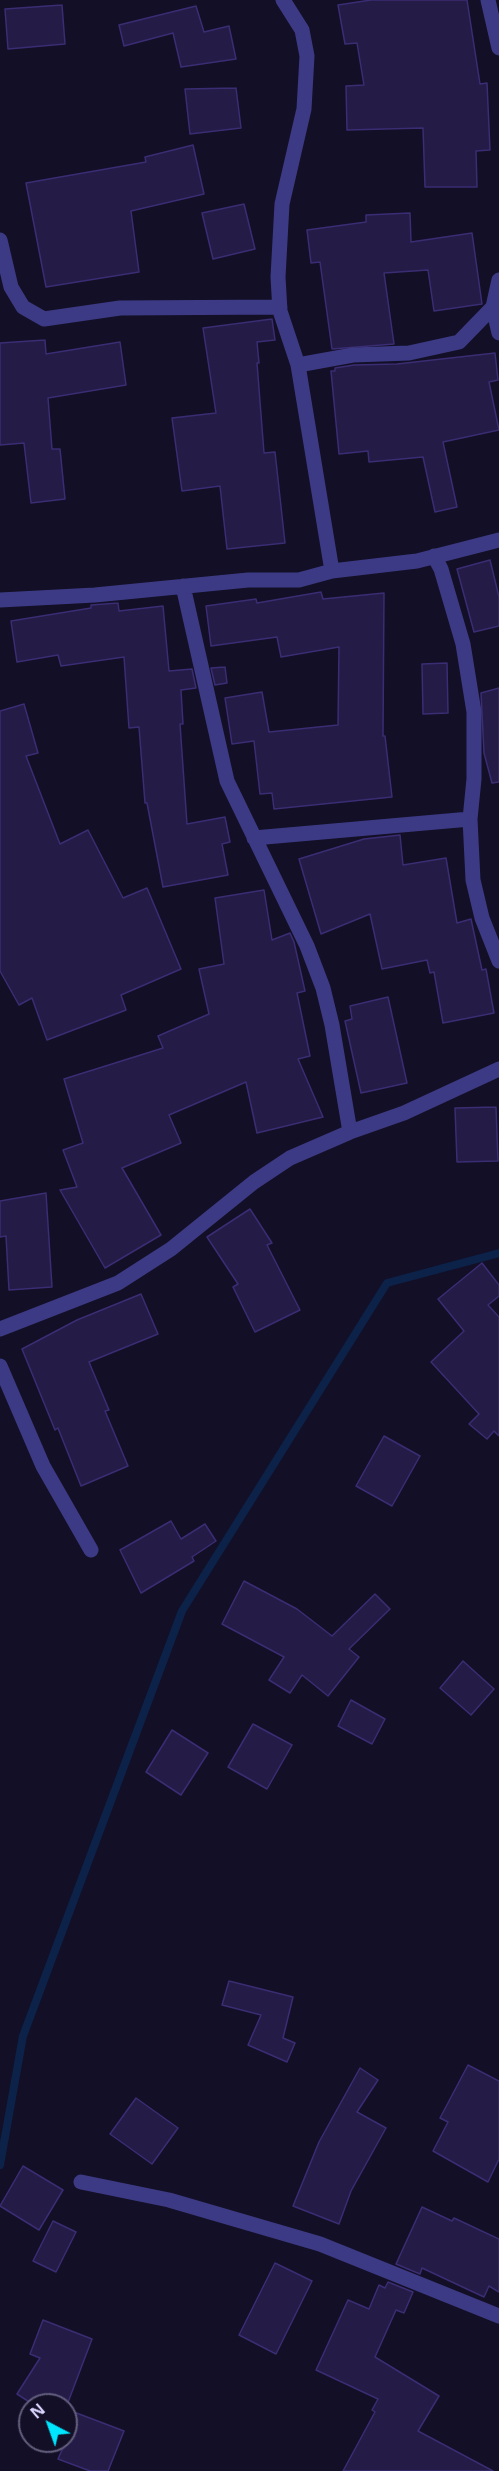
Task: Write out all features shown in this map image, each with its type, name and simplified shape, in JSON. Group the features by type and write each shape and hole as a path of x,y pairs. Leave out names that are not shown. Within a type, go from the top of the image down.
{"street":[{"path":"283,0 302,30 307,56 304,109 282,204 278,277 280,307 298,365 332,571"},
{"path":"488,0 499,48"},
{"path":"0,240 11,287 23,307 44,319 120,308 280,307"},
{"path":"499,280 493,307 499,333"},
{"path":"298,365 353,355 409,353 459,342 493,307"},
{"path":"0,600 95,595 249,580 299,580 332,571 417,561 499,540"},
{"path":"434,556 447,586 463,644 474,712 474,779 470,819 473,880 482,918 499,961"},
{"path":"183,586 227,781 307,946 323,988 332,1025 350,1132"},
{"path":"254,838 470,819"},
{"path":"0,1329 118,1283 171,1249 254,1182 290,1158 350,1132 404,1113 499,1069"},
{"path":"0,1366 43,1466 91,1550"},
{"path":"81,2182 169,2200 227,2219 320,2244 499,2316"}],"building":[{"path":"371,0 467,0 480,84 487,83 490,150 476,151 477,187 425,187 423,128 347,130 346,86 364,85 357,43 345,44 338,5"},
{"path":"62,5 65,44 8,49 5,9"},
{"path":"196,6 204,32 229,26 236,59 181,67 173,33 124,46 119,25"},
{"path":"236,88 241,128 190,134 185,89"},
{"path":"193,145 204,194 131,211 139,272 46,287 26,183 146,162 145,157"},
{"path":"244,204 255,249 213,259 202,213"},
{"path":"410,213 411,242 472,233 482,304 434,311 428,270 384,273 394,344 332,349 320,262 311,263 307,230 366,222 366,215"},
{"path":"272,319 275,340 257,342 259,363 257,363 264,453 275,452 285,543 227,549 220,486 182,491 172,418 216,413 203,328"},
{"path":"45,340 46,354 120,342 126,385 48,398 52,449 60,449 65,499 31,503 24,443 0,445 0,343"},
{"path":"495,353 498,380 489,382 499,430 443,442 457,507 435,512 423,457 369,462 368,451 339,454 331,371 335,371 335,368 397,364"},
{"path":"490,560 499,597 499,626 474,632 457,569"},
{"path":"321,592 323,599 384,593 383,736 385,736 392,797 274,809 272,793 260,794 254,741 232,744 225,698 262,692 269,732 338,725 339,647 281,657 277,637 211,646 206,606 256,599 257,603"},
{"path":"118,603 119,611 163,606 169,671 192,669 196,688 181,690 183,724 180,724 187,824 225,817 230,842 222,844 228,875 163,887 147,803 145,803 139,727 129,728 124,657 61,666 58,655 17,662 11,621 91,608 91,605"},
{"path":"447,663 448,713 423,714 422,664"},
{"path":"225,667 227,683 215,685 211,668"},
{"path":"499,688 499,782 492,783 484,753 481,693"},
{"path":"24,704 38,753 26,756 60,844 88,830 123,898 147,888 181,969 121,995 126,1010 47,1040 32,998 19,1005 0,971 0,711"},
{"path":"400,835 403,865 446,858 457,923 471,919 482,970 486,969 494,1013 443,1023 434,972 430,973 427,960 382,969 370,914 321,934 299,859 364,839"},
{"path":"264,890 272,940 290,933 294,942 305,991 297,993 310,1056 298,1059 323,1117 257,1133 246,1082 169,1115 181,1143 122,1168 161,1235 105,1268 60,1190 77,1187 63,1150 83,1143 64,1079 163,1048 158,1036 209,1014 199,969 224,964 215,898"},
{"path":"388,997 407,1083 361,1093 345,1021 352,1019 350,1006"},
{"path":"496,1107 498,1161 457,1162 455,1108"},
{"path":"46,1193 52,1287 9,1290 6,1236 0,1237 0,1201"},
{"path":"250,1209 272,1243 267,1245 300,1310 255,1332 233,1287 238,1284 207,1237"},
{"path":"482,1263 499,1285 499,1296 488,1305 499,1317 499,1436 494,1431 487,1439 469,1424 479,1414 431,1362 464,1331 438,1299"},
{"path":"141,1294 158,1334 89,1362 109,1410 105,1411 128,1466 81,1486 58,1428 55,1430 22,1349 77,1320"},
{"path":"384,1436 420,1456 392,1506 356,1486"},
{"path":"171,1521 181,1539 205,1524 216,1541 192,1557 194,1561 141,1593 120,1550"},
{"path":"244,1581 297,1609 332,1636 375,1594 390,1609 349,1649 359,1657 328,1696 302,1675 290,1693 269,1680 284,1657 222,1624"},
{"path":"463,1661 494,1689 471,1715 440,1688"},
{"path":"351,1700 385,1719 372,1744 338,1726"},
{"path":"253,1724 292,1745 267,1789 228,1767"},
{"path":"172,1730 208,1753 181,1795 146,1772"},
{"path":"229,1981 293,1997 283,2038 295,2043 287,2062 248,2045 261,2015 222,2005"},
{"path":"468,2065 499,2081 499,2159 488,2182 433,2151 448,2122 440,2118"},
{"path":"360,2068 378,2080 357,2112 386,2128 351,2191 339,2224 293,2206 319,2142"},
{"path":"136,2098 178,2128 152,2164 110,2134"},
{"path":"23,2166 63,2190 39,2230 0,2206"},
{"path":"422,2207 452,2221 454,2218 499,2239 499,2292 489,2286 484,2297 422,2268 420,2274 396,2264"},
{"path":"53,2221 76,2232 56,2272 33,2261"},
{"path":"275,2263 312,2281 276,2354 239,2335"},
{"path":"388,2282 413,2292 404,2313 396,2310 375,2357 439,2396 418,2431 493,2471 343,2471 375,2412 372,2410 378,2399 316,2370 348,2300 369,2309 379,2285 385,2288"},
{"path":"43,2320 92,2339 72,2393 17,2394 40,2358 30,2354"},
{"path":"78,2414 124,2431 108,2471 90,2471 58,2459 61,2453 78,2453"}],"waterway":[{"path":"0,2165 23,2036 182,1611 387,1283 499,1253"}]}
